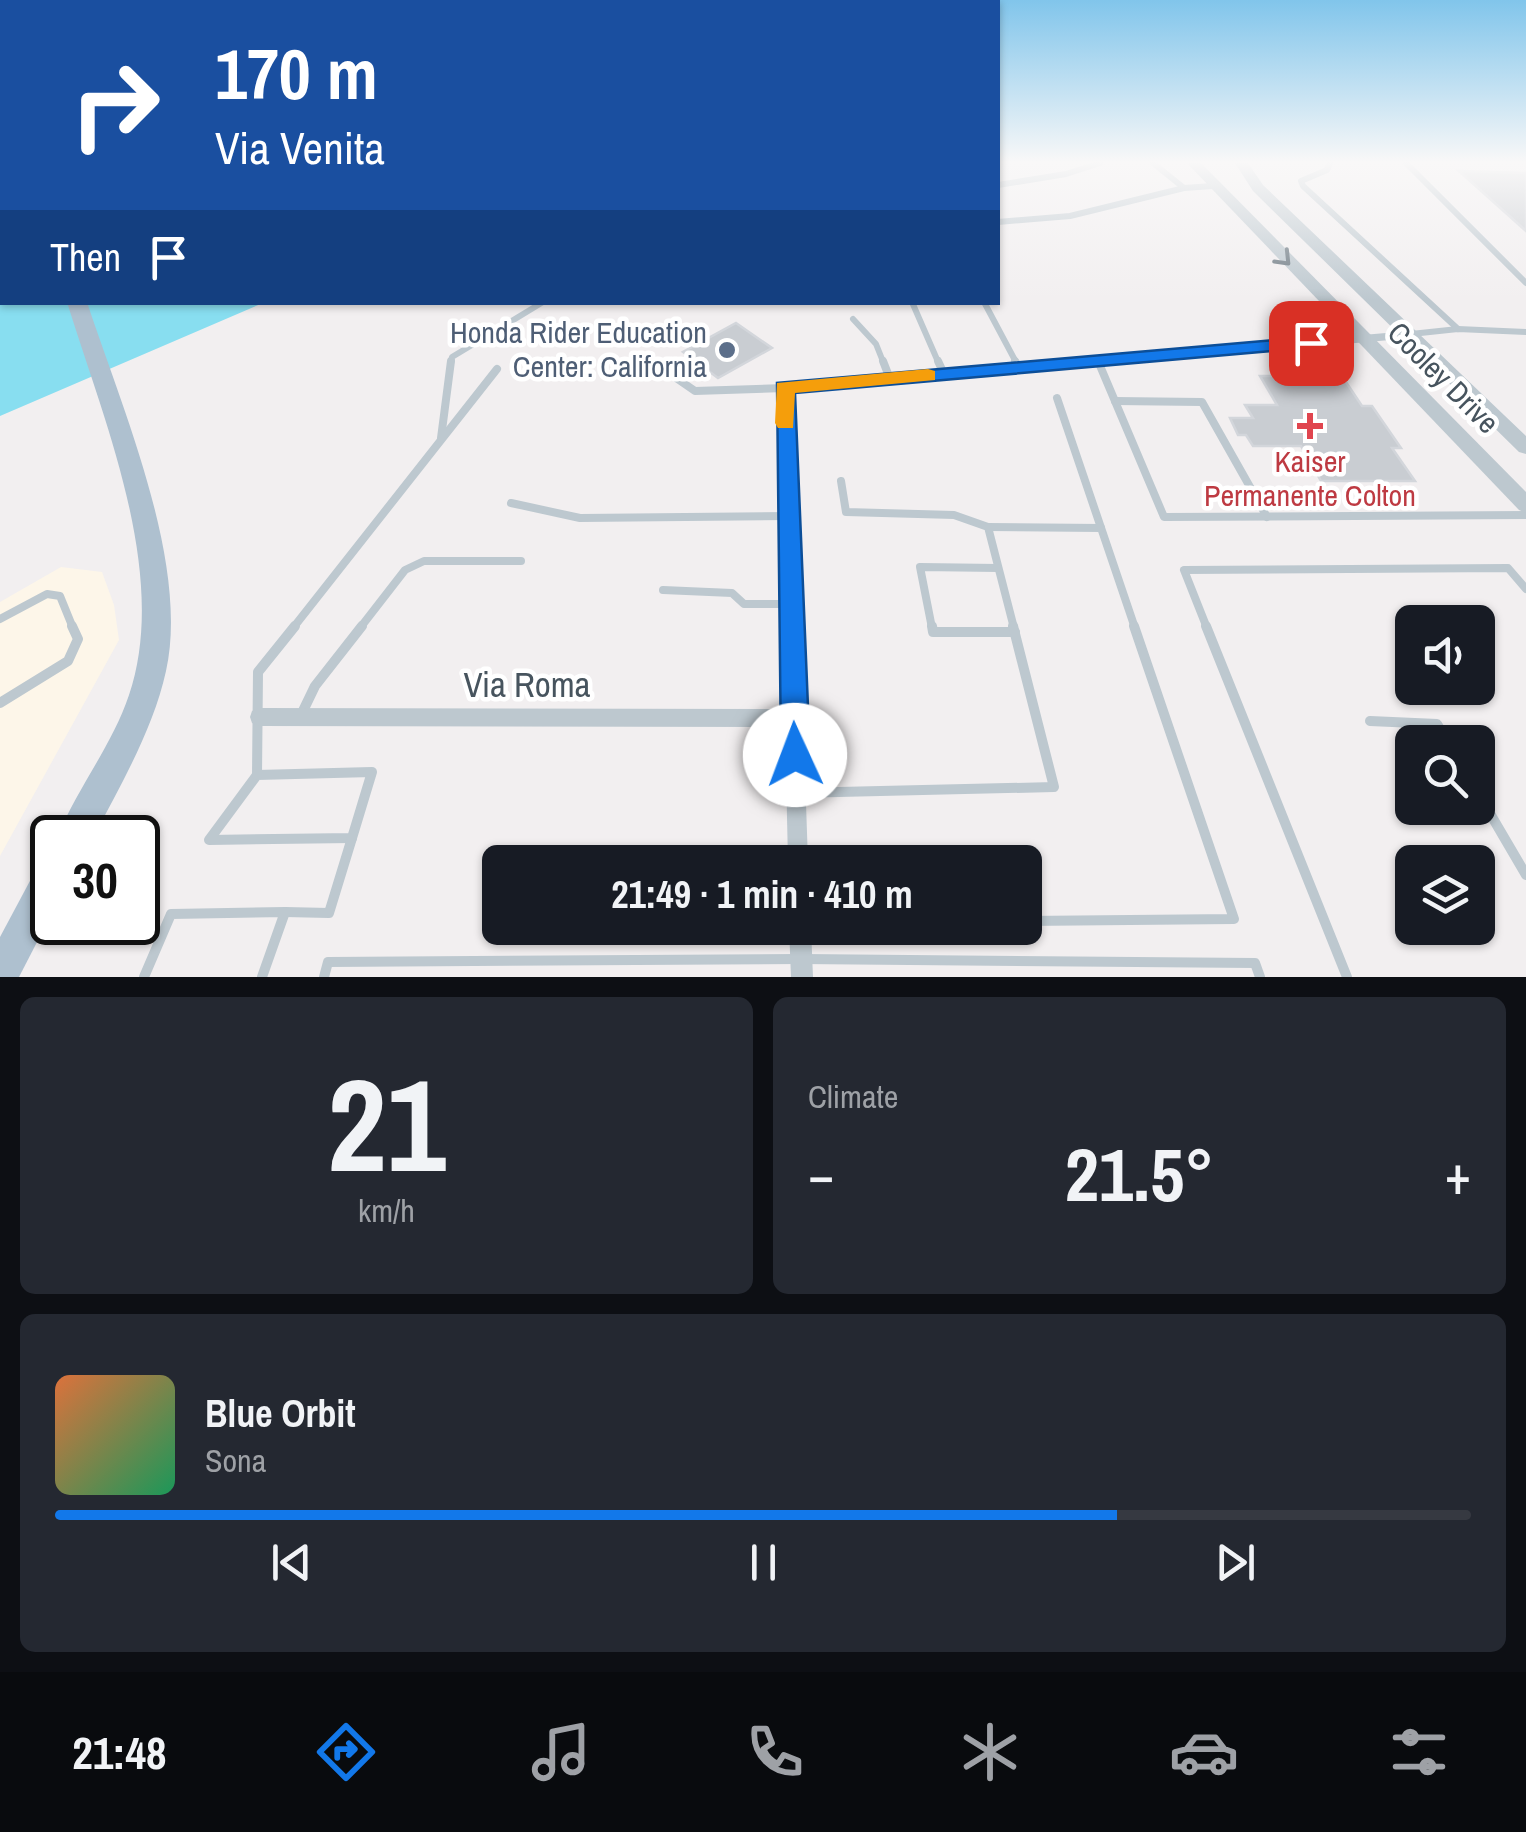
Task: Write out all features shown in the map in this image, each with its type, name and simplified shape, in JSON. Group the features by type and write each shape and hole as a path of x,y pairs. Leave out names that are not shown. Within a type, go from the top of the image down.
{"main road":[{"path":"78,305 116,431 154,587 156,645 129,736 86,815"},
{"path":"0,975 30,918"}],"street":[{"name":"Cooley Drive","path":"1235,209 1526,505"},
{"name":"Cooley Drive","path":"1279,209 1526,447"},
{"path":"798,845 784,388 1409,335"},
{"name":"Via Roma","path":"259,717 794,718"}],"lane":[{"path":"1000,222 1070,216 1100,209"},
{"path":"1327,209 1458,329"},
{"path":"1452,209 1526,283"},
{"path":"440,442 452,357 538,305"},
{"path":"913,305 944,374"},
{"path":"986,305 1019,368"},
{"path":"854,319 876,344 890,378"},
{"path":"1409,335 1458,329 1526,332"},
{"path":"1098,361 1164,517 1526,515"},
{"path":"652,362 695,391 784,388"},
{"path":"352,838 208,840 257,775 258,672 497,369"},
{"path":"1042,921 1234,919 1057,398"},
{"path":"1114,400 1202,402 1267,517"},
{"path":"841,481 846,512 954,514 988,528 1101,528"},
{"path":"511,502 580,518 788,516"},
{"path":"796,793 1054,787 988,528"},
{"path":"300,717 315,686 405,570 424,561 521,561"},
{"path":"998,568 920,567 933,632 1015,632"},
{"path":"1348,977 1184,570 1508,568 1526,588"},
{"path":"663,590 732,593 744,604 791,604"},
{"path":"0,619 46,594 60,596 78,639 68,661 0,703"},
{"path":"1370,722 1438,725"},
{"path":"144,977 171,914 329,913 372,772 257,775"},
{"path":"1495,822 1526,874"},
{"path":"262,977 285,912"},
{"path":"324,977 328,962 802,968 1255,963 1260,977"}],"shaded area":[{"path":"61,567 102,572 114,605 119,640 0,856 0,602"}],"water":[{"path":"0,305 258,305 0,416"}],"building":[{"path":"1501,209 1526,209 1526,231"},
{"name":"Honda Rider Education Center: California","path":"736,323 772,348 718,378 683,352"},
{"name":"Kaiser Permanente Colton","path":"1260,376 1342,376 1362,406 1372,406 1401,448 1392,448 1415,481 1321,481 1301,446 1253,446 1246,435 1238,435 1230,418 1253,418 1245,405 1277,405"}],"slow traffic":[{"path":"786,423 784,388 928,375"}],"place":[{"name":"Honda Rider Education Center: California","path":"727,350"},
{"name":"Kaiser Permanente Colton","path":"1310,426"}],"route":[{"path":"795,755 784,388 1311,343"}]}
